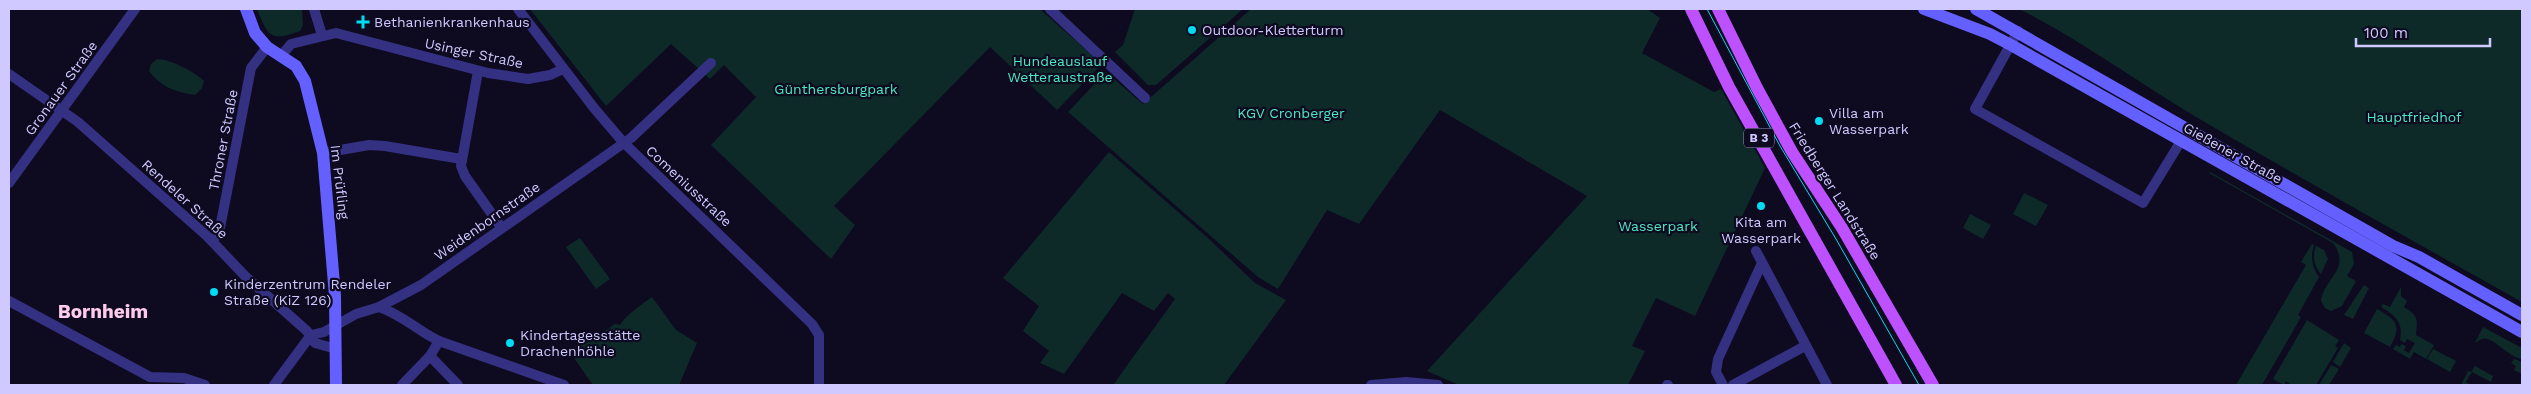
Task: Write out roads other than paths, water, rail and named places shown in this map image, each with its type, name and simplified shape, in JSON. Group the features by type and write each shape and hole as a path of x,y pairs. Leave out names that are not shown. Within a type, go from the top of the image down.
{"main road":[{"name":"Im Prüfling","path":"246,9 255,33 267,47 296,66 305,81 323,153 329,206 337,324 336,385"},
{"name":"B 3","path":"1690,9 1730,87 1896,385"},
{"name":"Friedberger Landstraße","path":"1718,9 1757,88 1792,152 1842,228 1933,385"},
{"name":"Gießener Straße","path":"1924,9 2010,45 2522,332"},
{"name":"Gießener Straße","path":"1976,9 2018,31 2393,246 2419,257 2522,315"}],"street":[{"name":"Gronauer Straße","path":"9,184 135,9"},
{"path":"282,56 291,44 322,35 314,9"},
{"name":"Comeniusstraße","path":"518,9 563,69 623,142 812,324 820,335 819,385"},
{"path":"1050,9 1145,98"},
{"path":"2018,31 1975,108 2143,203 2181,141"},
{"name":"Usinger Straße","path":"322,35 336,33 478,71 528,79 550,75 563,69"},
{"name":"Throner Straße","path":"212,241 218,232 251,68 267,47"},
{"name":"Weidenbornstraße","path":"311,335 324,332 356,314 379,307 421,285 501,227 631,138 712,63"},
{"path":"478,71 461,166 465,176 501,227"},
{"name":"Rendeler Straße","path":"9,74 63,110 212,241 245,276 311,335 315,343 336,349"},
{"path":"323,153 369,145 461,159"},
{"path":"1756,251 1827,385"},
{"path":"1723,385 1716,372 1718,359 1762,263"},
{"path":"9,301 150,377 162,382 184,378 205,385"},
{"path":"379,307 394,312 424,334 439,341 564,385"},
{"path":"274,385 311,335"},
{"path":"402,385 430,356 439,341"},
{"path":"1733,385 1805,346"},
{"path":"430,356 458,385"},
{"path":"1370,385 1406,382 1438,385"}],"tram line":[{"path":"1707,9 1780,146 1836,239 1919,385"}],"place":[{"name":"Bethanienkrankenhaus","path":"363,22"},
{"name":"Outdoor-Kletterturm","path":"1192,30"},
{"name":"Villa am Wasserpark","path":"1819,121"},
{"name":"Kita am Wasserpark","path":"1761,206"},
{"name":"Kinderzentrum Rendeler Straße (KiZ 126)","path":"214,292"},
{"name":"Kindertagesstätte Drachenhöhle","path":"510,343"}],"district":[{"name":"Bornheim","path":"103,311"}],"park label":[{"name":"Hundeauslauf Wetteraustraße","path":"1060,69"},
{"name":"Günthersburgpark","path":"836,89"},
{"name":"KGV Cronberger","path":"1291,113"},
{"name":"Hauptfriedhof","path":"2414,117"},
{"name":"Wasserpark","path":"1658,226"}]}
